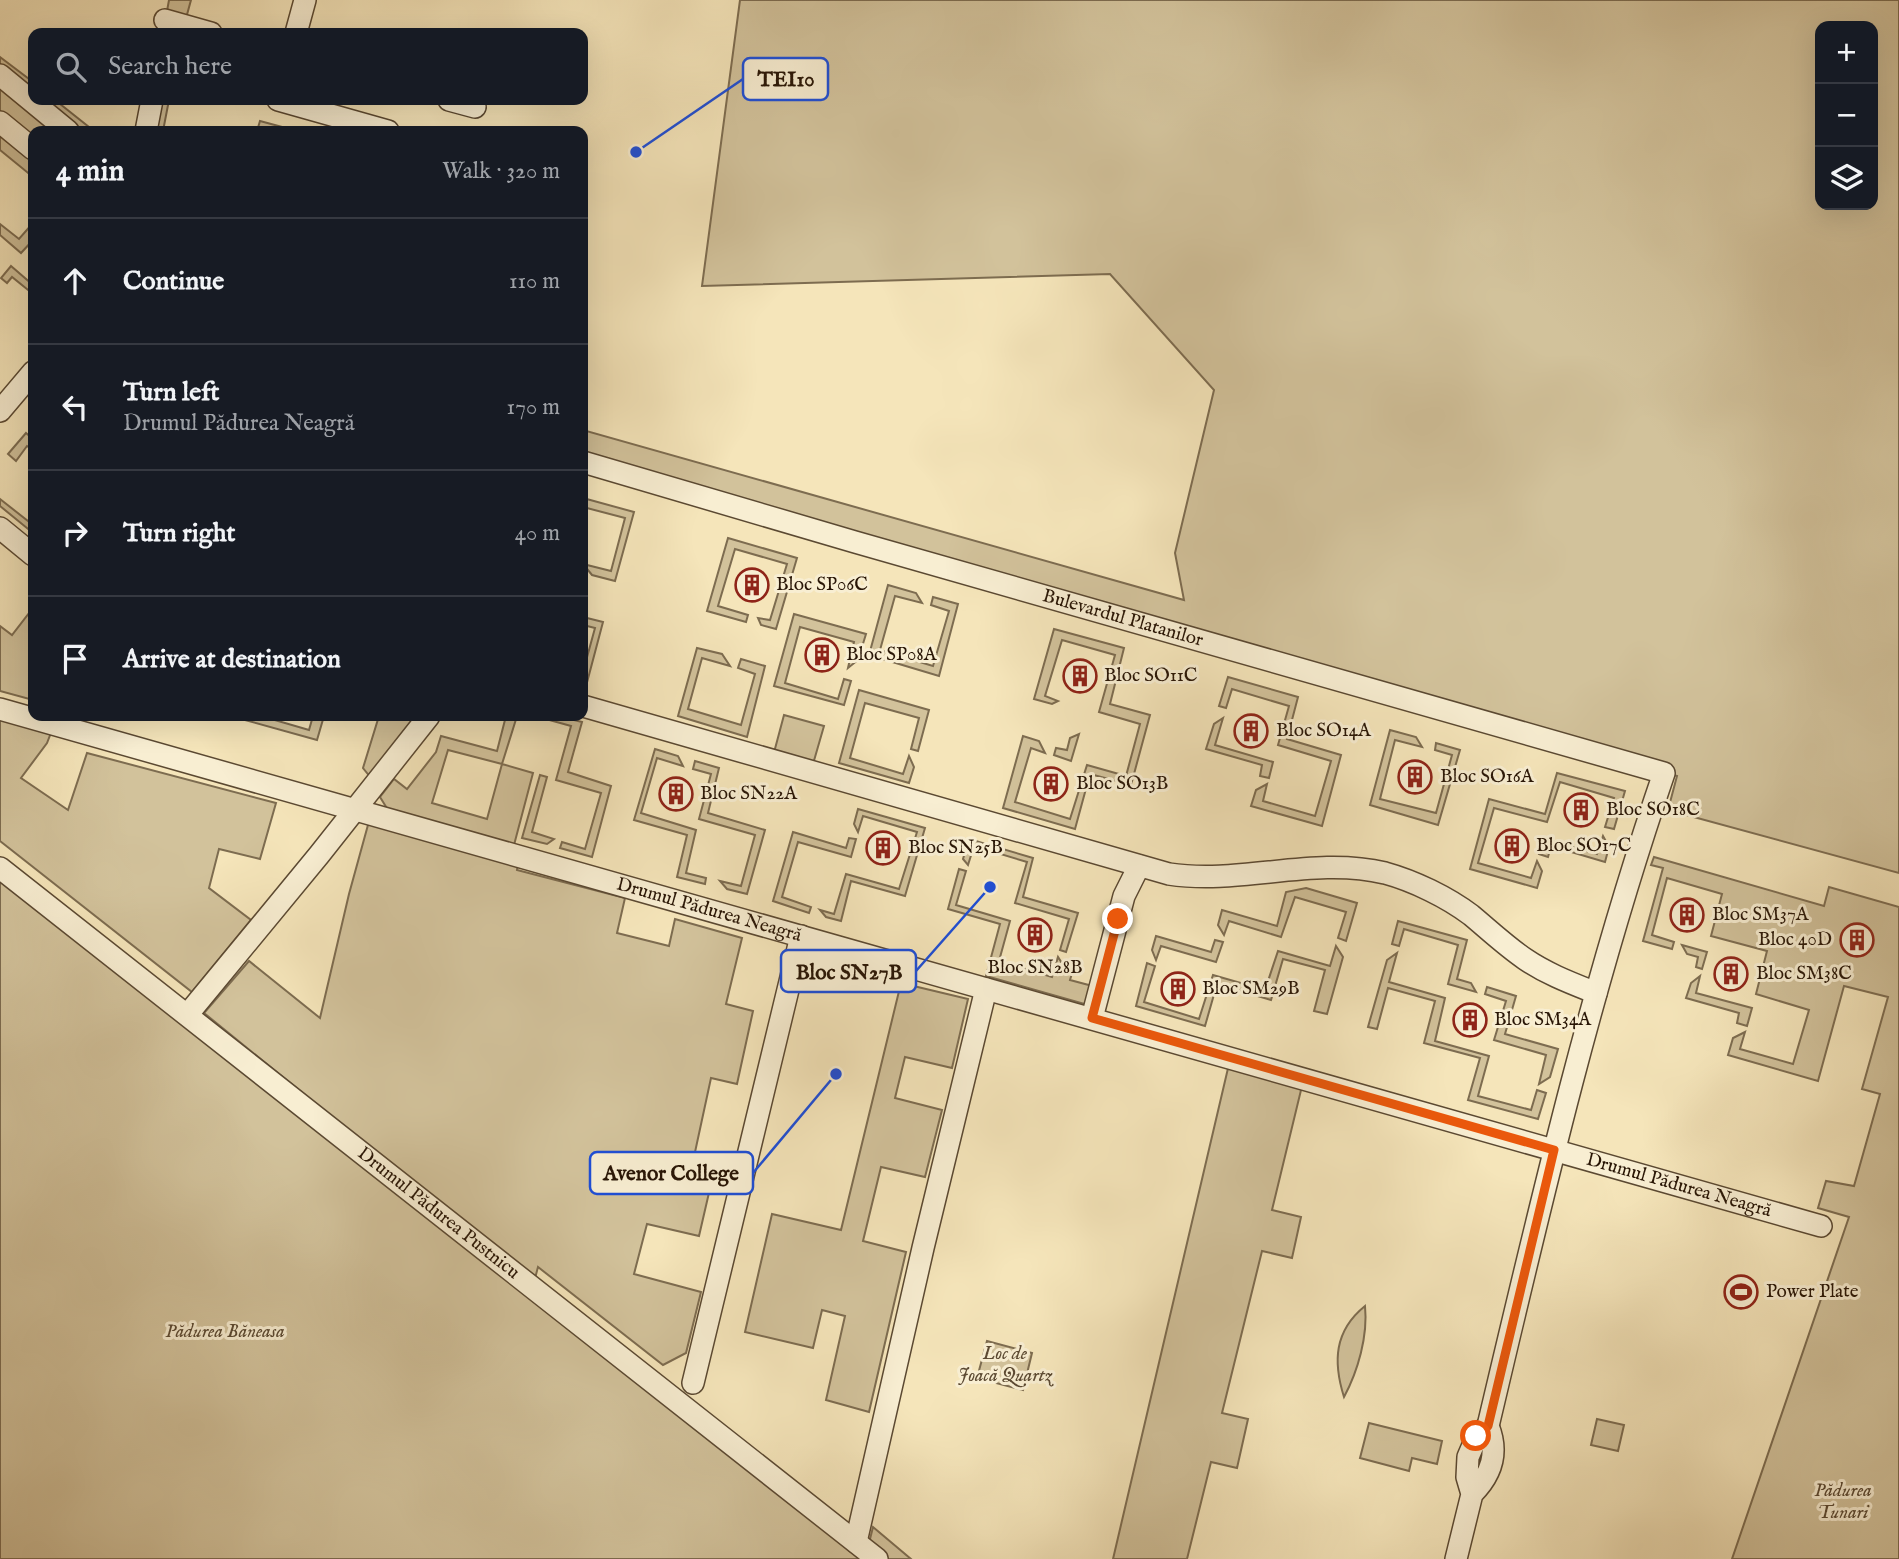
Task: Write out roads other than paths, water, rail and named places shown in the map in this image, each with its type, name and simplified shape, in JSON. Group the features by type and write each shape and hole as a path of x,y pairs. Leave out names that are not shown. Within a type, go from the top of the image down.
{"street":[{"path":"297,28 305,0"},
{"path":"166,18 196,28"},
{"path":"0,75 28,98"},
{"path":"36,105 62,126"},
{"path":"147,126 151,105"},
{"path":"296,105 370,126"},
{"path":"468,105 475,107"},
{"path":"0,122 28,145"},
{"path":"0,411 28,378"},
{"name":"Bulevardul Platanilor","path":"588,463 1664,773 1596,993"},
{"path":"0,528 28,551"},
{"path":"588,707 1169,874 1197,878 1231,877 1313,867 1365,869 1389,874 1452,903 1544,971 1596,993 1554,1150 1488,1426 1476,1436 1468,1457 1467,1477 1472,1494 1456,1559"},
{"name":"Drumul Pădurea Neagră","path":"0,709 28,717"},
{"name":"Drumul Pădurea Neagră","path":"43,721 1821,1226"},
{"path":"188,1014 425,721"},
{"path":"1092,1018 1125,896 1139,866"},
{"name":"Drumul Pădurea Pustnicu","path":"0,868 877,1559"},
{"path":"693,1383 802,936"},
{"path":"856,1542 986,989"}],"place":[{"name":"TEI10","path":"636,152"},
{"name":"Bloc SP06C","path":"752,585"},
{"name":"Bloc SP08A","path":"822,655"},
{"name":"Bloc SO11C","path":"1080,676"},
{"name":"Bloc SO14A","path":"1251,731"},
{"name":"Bloc SO16A","path":"1415,777"},
{"name":"Bloc SO13B","path":"1051,784"},
{"name":"Bloc SN22A","path":"676,794"},
{"name":"Bloc SO18C","path":"1581,810"},
{"name":"Bloc SO17C","path":"1512,846"},
{"name":"Bloc SN25B","path":"883,848"},
{"name":"Bloc SN27B","path":"990,887"},
{"name":"Bloc SM37A","path":"1687,915"},
{"name":"Bloc SN28B","path":"1035,935"},
{"name":"Bloc 40D","path":"1857,940"},
{"name":"Bloc SM38C","path":"1731,974"},
{"name":"Bloc SM29B","path":"1178,989"},
{"name":"Bloc SM34A","path":"1470,1020"},
{"name":"Avenor College","path":"836,1074"},
{"name":"Power Plate","path":"1741,1292"}],"park label":[{"name":"Pădurea Băneasa","path":"225,1332"},
{"name":"Loc de Joacă Quartz","path":"1005,1365"},
{"name":"Pădurea Tunari","path":"1843,1502"}]}
